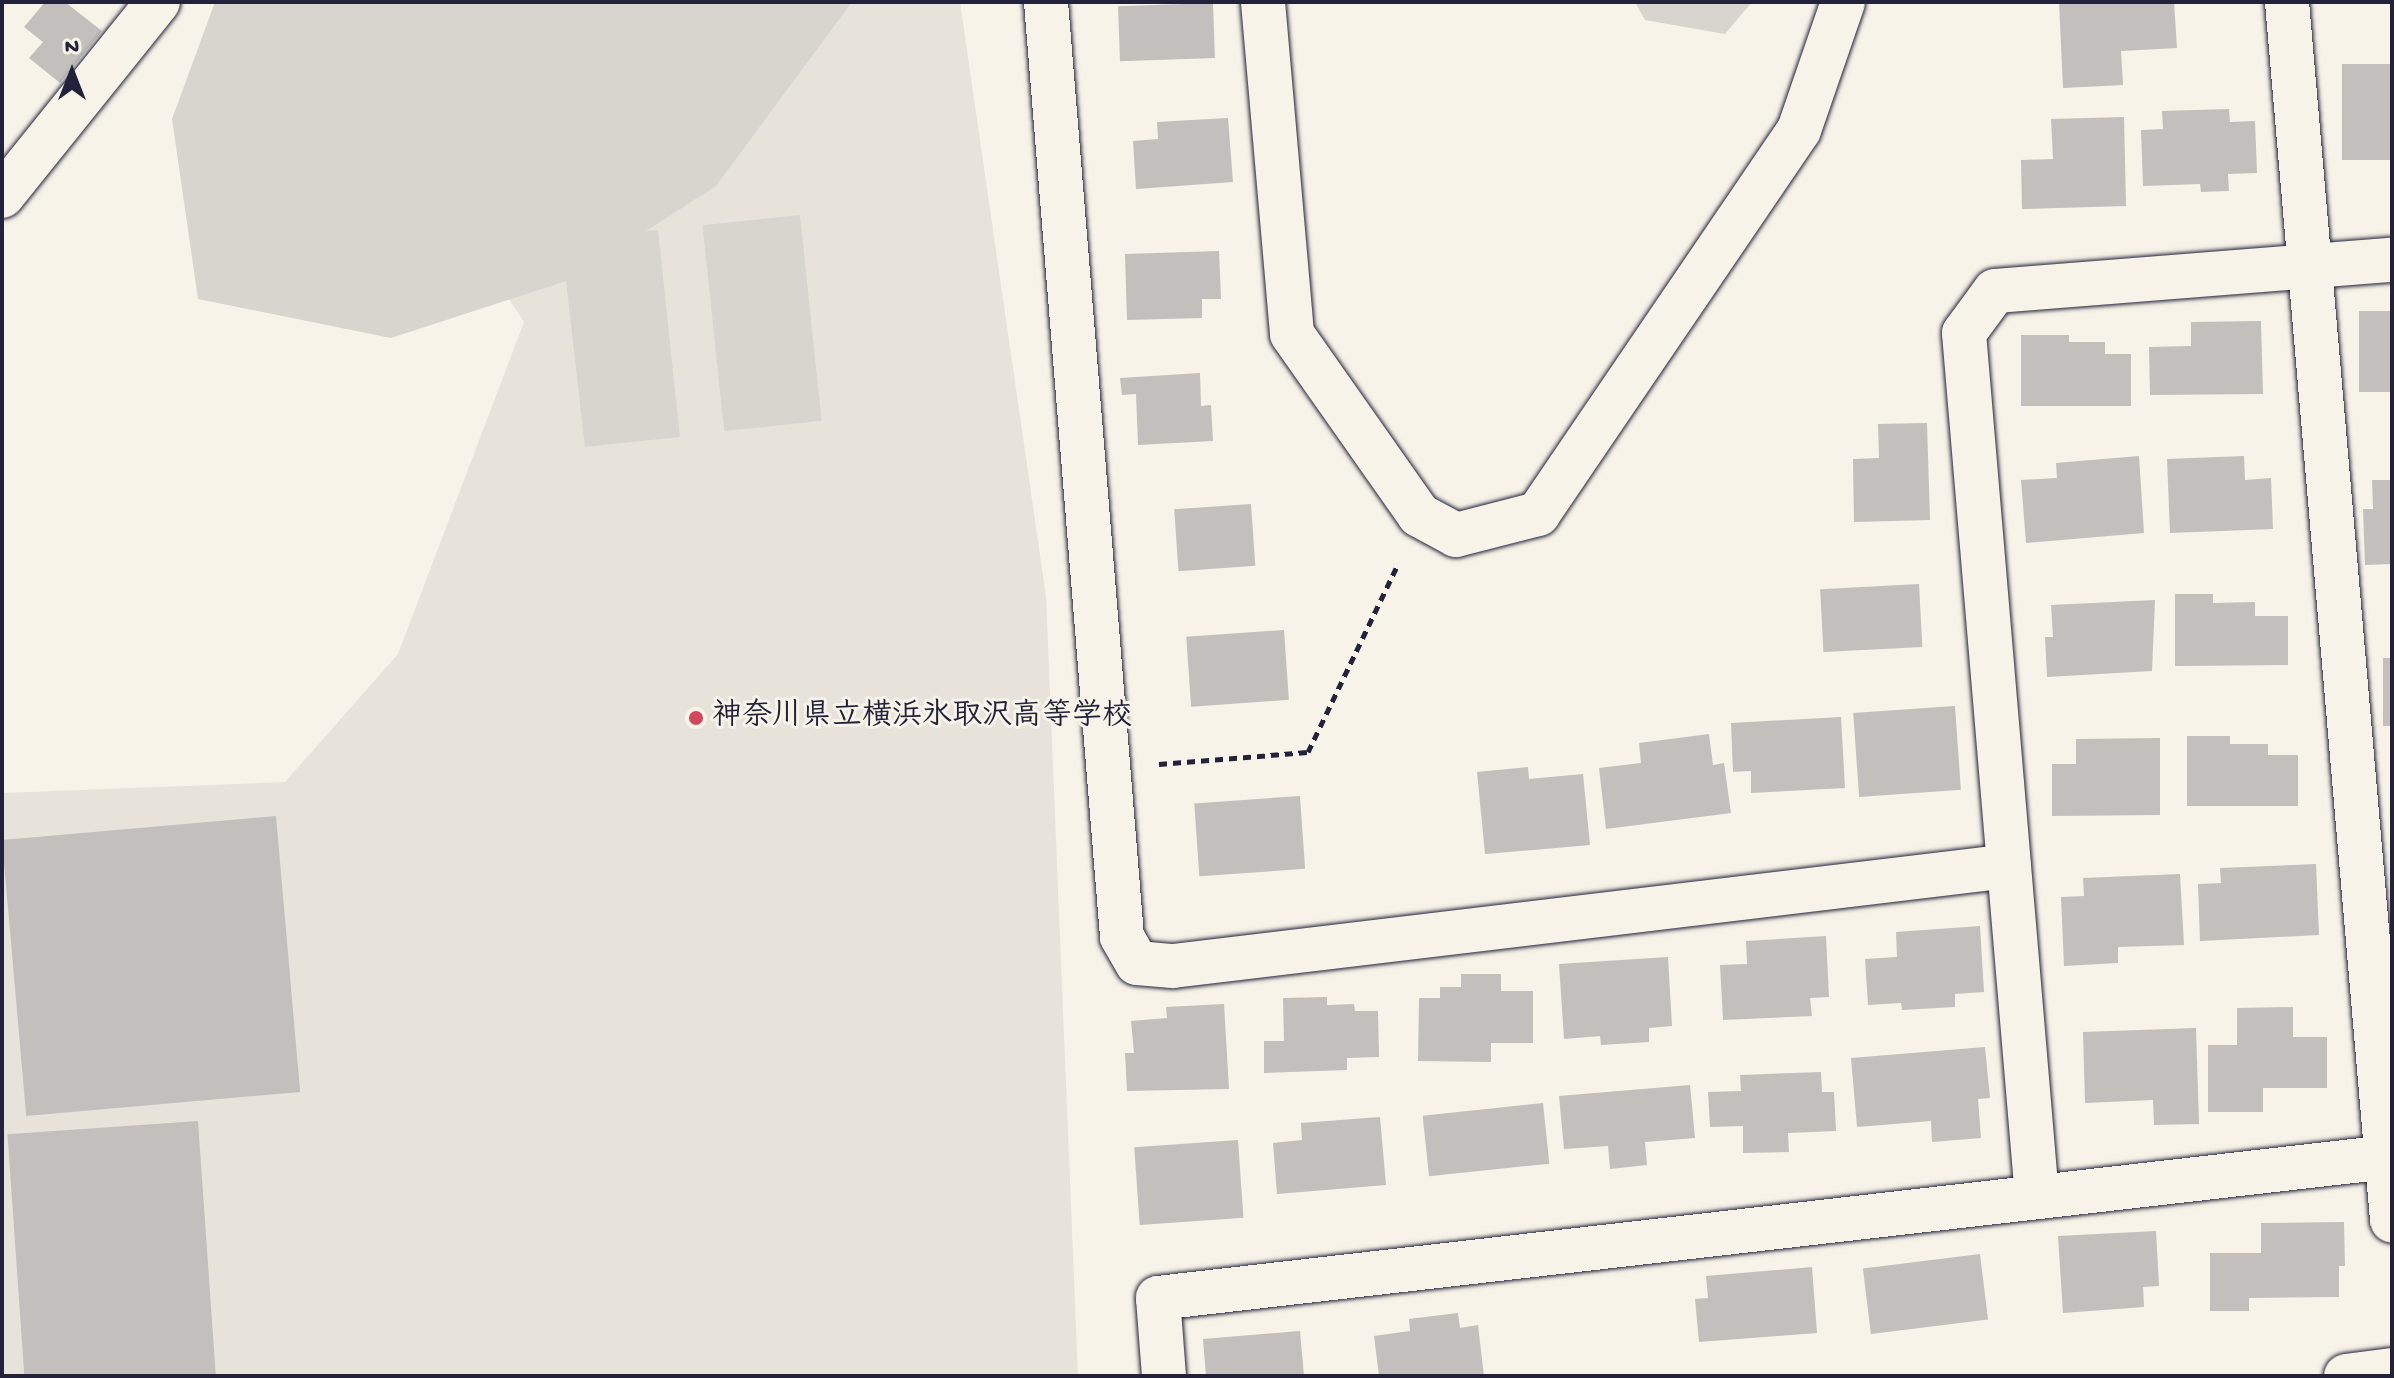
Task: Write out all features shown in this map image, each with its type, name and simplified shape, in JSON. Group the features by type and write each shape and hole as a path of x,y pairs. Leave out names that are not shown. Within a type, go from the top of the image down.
{"street":[{"path":"2,196 158,2"},
{"path":"1046,2 1122,937 1137,963 1173,966 2009,866"},
{"path":"1263,2 1292,334 1419,515 1456,535 1538,514 1799,130 1843,2"},
{"path":"2287,2 2392,1220"},
{"path":"2037,1197 1964,333 1995,291 2392,260"},
{"path":"1164,1376 1158,1298 2387,1157"},
{"path":"2346,1376 2392,1370"}],"path":[{"path":"1200,763 1308,752 1405,550"}],"shaded area":[{"path":"215,2 852,2 716,186 646,231 658,230 680,437 585,447 566,281 391,338 198,299 172,119"},
{"name":"神奈川県立横浜氷取沢高等学校","path":"769,2 960,2 1046,596 1078,1376 2,1376 2,793 285,782 398,654 524,322 454,214"},
{"path":"1635,2 1752,2 1725,34 1645,20"},
{"path":"800,215 822,421 724,431 703,225"}],"building":[{"path":"45,2 65,2 102,31 60,83 29,58 43,42 24,27"},
{"path":"2059,2 2174,2 2177,48 2121,51 2123,85 2063,88"},
{"path":"1213,3 1215,58 1120,61 1118,6"},
{"path":"2342,64 2392,64 2392,160 2342,160"},
{"path":"2229,109 2230,122 2255,121 2257,173 2228,174 2229,191 2201,192 2200,184 2143,186 2141,130 2163,129 2162,111"},
{"path":"2124,117 2126,206 2022,209 2021,160 2053,159 2051,119"},
{"path":"1228,118 1233,182 1136,189 1133,141 1158,139 1157,122"},
{"path":"1219,251 1221,299 1202,299 1202,318 1127,320 1125,254"},
{"path":"2359,311 2392,311 2392,392 2359,392"},
{"path":"2261,321 2263,394 2150,395 2149,347 2191,346 2191,322"},
{"path":"2021,335 2069,335 2069,342 2105,342 2105,354 2131,354 2131,406 2021,406"},
{"path":"1200,373 1201,406 1211,405 1213,441 1138,445 1136,394 1122,395 1120,378"},
{"path":"1927,423 1930,520 1854,522 1853,459 1879,458 1878,424"},
{"path":"2139,456 2144,533 2026,543 2021,480 2057,478 2056,463"},
{"path":"2244,456 2245,480 2271,478 2273,529 2170,533 2167,459"},
{"path":"2372,480 2392,480 2392,564 2365,565 2363,509 2373,509"},
{"path":"1251,504 1255,566 1179,571 1174,509"},
{"path":"1919,584 1922,647 1823,652 1820,589"},
{"path":"2175,594 2213,594 2213,603 2255,602 2255,616 2288,616 2288,665 2175,666"},
{"path":"2155,600 2152,671 2047,677 2045,637 2053,637 2051,605"},
{"path":"1284,630 1289,700 1191,707 1186,637"},
{"path":"2383,658 2392,658 2392,726 2383,726"},
{"path":"1955,706 1961,790 1859,797 1853,713"},
{"path":"1841,717 1845,788 1751,793 1751,771 1733,772 1731,723"},
{"path":"1709,734 1713,765 1724,763 1731,813 1606,829 1599,768 1641,763 1639,743"},
{"path":"2187,736 2230,736 2230,744 2268,744 2268,755 2298,755 2298,806 2187,806"},
{"path":"2160,738 2160,815 2052,816 2052,764 2076,764 2076,739"},
{"path":"1528,767 1529,779 1583,774 1590,845 1485,854 1477,772"},
{"path":"1300,796 1305,869 1199,876 1194,803"},
{"path":"276,816 300,1092 26,1116 2,840"},
{"path":"2316,864 2319,935 2200,941 2198,884 2221,883 2220,868"},
{"path":"2180,874 2184,945 2118,947 2118,963 2064,966 2061,897 2084,896 2083,878"},
{"path":"1980,926 1984,992 1955,994 1955,1007 1902,1010 1901,1003 1868,1005 1865,959 1897,957 1896,932"},
{"path":"1826,936 1829,997 1810,998 1812,1016 1723,1020 1720,965 1747,964 1746,941"},
{"path":"1668,957 1672,1026 1649,1028 1649,1042 1601,1045 1600,1036 1564,1039 1559,964"},
{"path":"1461,974 1501,974 1501,991 1533,991 1533,1043 1491,1043 1491,1062 1418,1061 1419,998 1440,998 1440,987 1461,987"},
{"path":"1327,997 1327,1005 1354,1004 1355,1011 1378,1011 1379,1057 1347,1058 1347,1070 1264,1073 1264,1041 1284,1041 1283,998"},
{"path":"1224,1004 1229,1089 1127,1091 1125,1053 1134,1053 1131,1021 1167,1018 1166,1007"},
{"path":"2293,1007 2293,1037 2327,1037 2327,1088 2263,1088 2263,1112 2208,1112 2208,1045 2237,1045 2237,1008"},
{"path":"2196,1028 2199,1124 2154,1125 2153,1100 2085,1103 2083,1032"},
{"path":"1985,1047 1990,1098 1978,1099 1981,1138 1932,1142 1931,1121 1857,1127 1851,1058"},
{"path":"1821,1072 1822,1092 1834,1092 1836,1131 1788,1133 1789,1152 1743,1153 1743,1126 1710,1127 1708,1092 1741,1091 1740,1075"},
{"path":"1690,1085 1695,1138 1645,1142 1647,1165 1610,1169 1608,1146 1564,1149 1559,1096"},
{"path":"1543,1103 1549,1164 1429,1176 1423,1116"},
{"path":"1380,1117 1386,1185 1277,1194 1273,1143 1302,1140 1301,1123"},
{"path":"198,1121 216,1376 24,1376 7,1134"},
{"path":"1238,1140 1243,1218 1140,1225 1134,1147"},
{"path":"2344,1222 2345,1266 2339,1266 2339,1297 2249,1298 2249,1311 2210,1311 2210,1253 2261,1253 2261,1223"},
{"path":"2156,1231 2159,1286 2143,1287 2144,1307 2063,1313 2058,1236"},
{"path":"1980,1254 1988,1320 1871,1334 1863,1268"},
{"path":"1812,1267 1817,1333 1699,1342 1695,1299 1708,1298 1706,1276"},
{"path":"1458,1313 1460,1328 1478,1325 1484,1376 1379,1376 1374,1336 1410,1331 1409,1319"},
{"path":"1300,1331 1304,1376 1206,1376 1203,1339"}],"place":[{"name":"神奈川県立横浜氷取沢高等学校","path":"696,718"}]}
